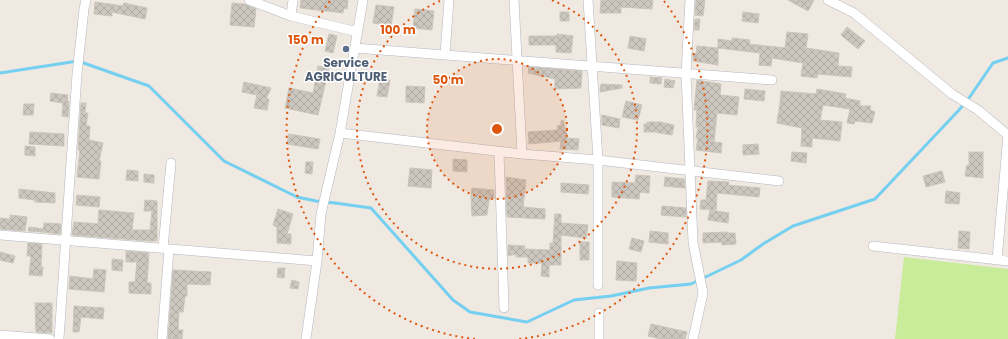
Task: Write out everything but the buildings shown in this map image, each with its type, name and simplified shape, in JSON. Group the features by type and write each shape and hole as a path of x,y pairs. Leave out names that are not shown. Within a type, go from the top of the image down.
{"street":[{"path":"59,339 77,74 86,0"},
{"path":"249,0 291,16 358,32"},
{"path":"291,16 293,0"},
{"path":"306,339 317,261 321,214 325,191 340,133 363,0"},
{"path":"445,55 449,0"},
{"path":"514,0 522,154"},
{"path":"588,0 598,160 598,285"},
{"path":"690,0 686,74 693,242 703,294 694,339"},
{"path":"828,0 854,13 952,94 978,110 1008,135 997,260"},
{"path":"355,48 772,80"},
{"path":"340,133 499,152 598,160 779,181"},
{"path":"499,152 504,308"},
{"path":"162,339 171,164"},
{"path":"0,235 317,261"},
{"path":"873,246 1008,261"},
{"path":"599,313 599,339"},
{"path":"0,334 50,339"}],"green space":[{"path":"904,257 1008,269 1008,339 895,339"}],"waterway":[{"path":"0,73 78,61 149,86 224,161 297,197 371,208 453,300 470,312 527,322 574,300 611,296 649,288 691,284 741,260 763,244 793,226 875,199 959,110 993,63 1008,58"}],"place":[{"name":"Service AGRICULTURE","path":"346,49"}]}
